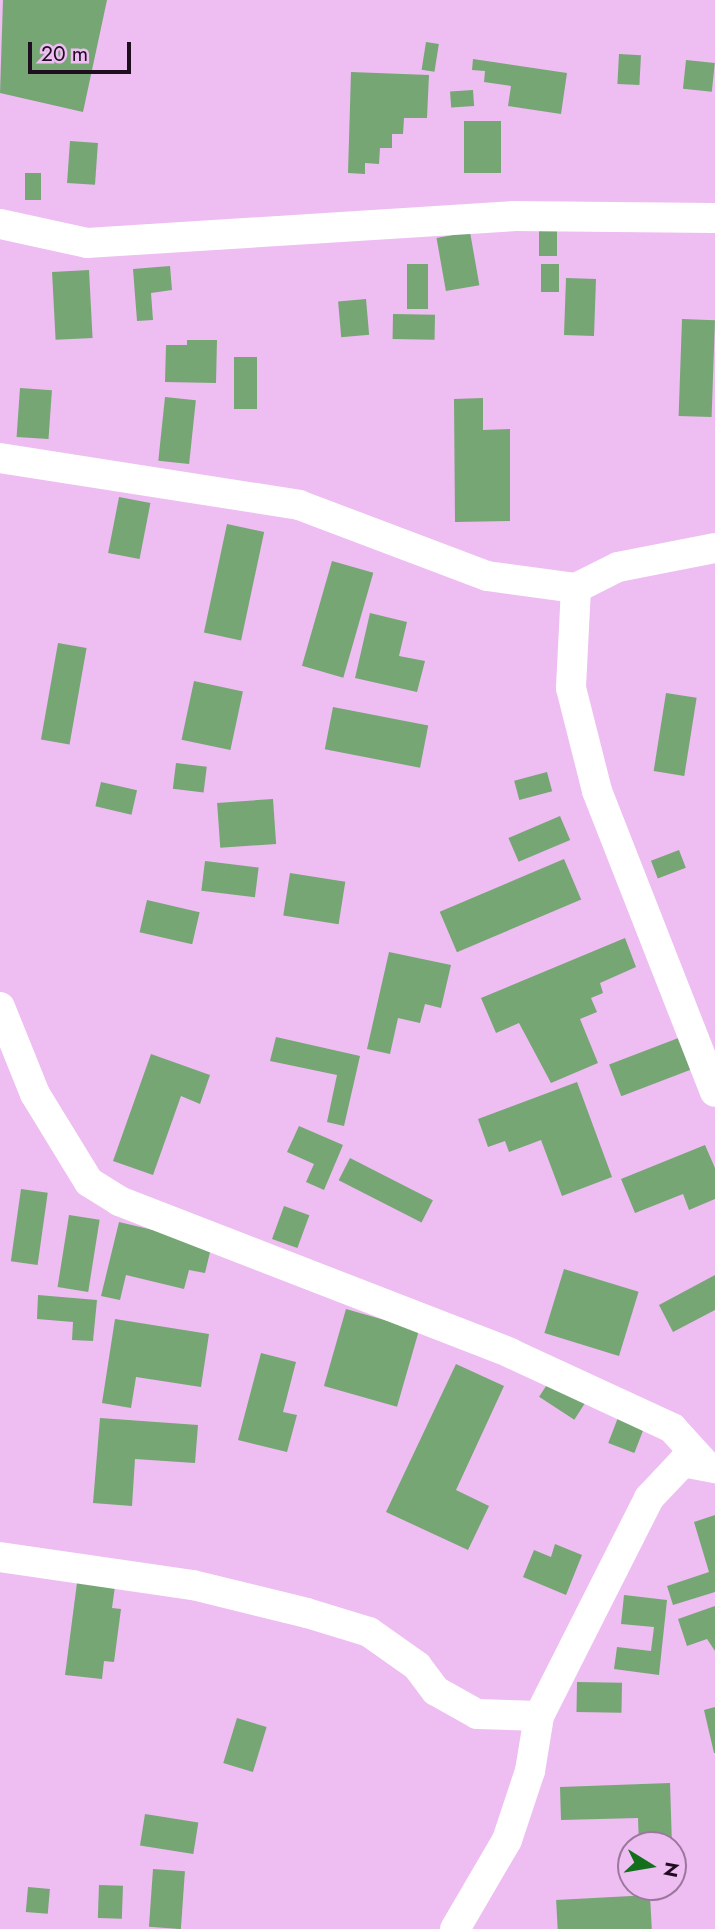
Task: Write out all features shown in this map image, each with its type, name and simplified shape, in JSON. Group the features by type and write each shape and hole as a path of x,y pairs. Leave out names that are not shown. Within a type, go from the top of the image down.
{"street":[{"path":"0,224 87,243 513,216 715,218"},
{"path":"0,458 299,505 487,576 576,588 618,567 715,548"},
{"path":"576,588 571,688 597,791 715,1092"},
{"path":"0,1007 35,1094 89,1182 119,1201 510,1353 672,1428 710,1466"},
{"path":"455,1929 507,1840 530,1771 539,1716 649,1498 682,1462 710,1466"},
{"path":"0,1557 193,1585 307,1613 369,1632 417,1666 436,1691 477,1714 539,1716"}],"building":[{"path":"3,0 107,0 83,112 0,93"},
{"path":"426,42 439,44 434,72 422,70"},
{"path":"619,54 641,55 639,85 617,84"},
{"path":"473,59 567,73 561,114 508,106 511,86 484,82 485,71 472,70"},
{"path":"686,60 715,63 712,92 683,89"},
{"path":"351,72 429,75 427,118 404,118 403,134 392,134 392,148 380,148 379,164 365,163 365,174 348,173"},
{"path":"473,90 474,106 451,108 450,92"},
{"path":"464,121 501,121 501,173 464,173"},
{"path":"70,141 98,143 95,185 67,183"},
{"path":"25,173 41,173 41,200 25,200"},
{"path":"539,222 557,222 557,256 539,256"},
{"path":"470,232 479,285 446,291 437,238"},
{"path":"407,264 428,264 428,309 407,309"},
{"path":"541,264 559,264 559,292 541,292"},
{"path":"170,266 172,290 151,293 153,320 137,321 133,269"},
{"path":"89,270 93,338 56,340 52,272"},
{"path":"566,278 596,279 594,336 564,335"},
{"path":"366,299 369,335 341,337 338,301"},
{"path":"393,314 435,315 435,340 393,339"},
{"path":"682,319 715,320 712,417 679,416"},
{"path":"187,340 217,340 216,383 165,382 166,345 187,345"},
{"path":"234,357 257,357 257,409 234,409"},
{"path":"20,388 52,390 49,439 17,437"},
{"path":"165,397 196,400 189,464 158,461"},
{"path":"483,398 483,430 510,429 510,521 455,522 454,399"},
{"path":"119,497 150,503 140,559 108,553"},
{"path":"227,524 264,532 241,640 204,633"},
{"path":"332,561 373,573 343,678 302,666"},
{"path":"370,613 407,622 399,656 425,661 417,692 355,678"},
{"path":"58,643 87,648 70,745 41,740"},
{"path":"194,681 243,691 230,750 182,740"},
{"path":"666,693 697,698 684,776 654,771"},
{"path":"333,707 428,726 420,768 325,749"},
{"path":"176,763 207,767 204,793 173,789"},
{"path":"547,772 552,791 519,800 514,781"},
{"path":"101,782 137,790 131,815 95,806"},
{"path":"273,799 276,844 220,848 217,803"},
{"path":"560,816 570,840 519,862 508,838"},
{"path":"679,850 686,868 658,878 651,861"},
{"path":"564,859 581,900 457,952 440,912"},
{"path":"205,861 259,868 255,897 201,891"},
{"path":"290,873 345,882 339,924 283,915"},
{"path":"147,900 200,912 192,944 140,932"},
{"path":"625,938 636,967 600,983 603,993 591,998 597,1012 580,1019 598,1063 551,1083 519,1023 496,1033 481,998"},
{"path":"389,952 451,965 441,1008 425,1004 420,1023 398,1018 390,1054 367,1049"},
{"path":"276,1037 360,1056 344,1126 327,1122 337,1075 270,1061"},
{"path":"681,1037 693,1069 621,1096 609,1065"},
{"path":"151,1054 210,1075 200,1104 181,1096 153,1175 113,1161"},
{"path":"577,1082 612,1177 562,1196 541,1140 509,1152 505,1141 488,1147 478,1119"},
{"path":"299,1126 343,1145 324,1190 306,1182 314,1164 287,1152"},
{"path":"705,1145 715,1168 715,1199 689,1210 683,1194 635,1213 621,1179"},
{"path":"350,1158 433,1200 422,1222 339,1180"},
{"path":"21,1189 48,1193 38,1265 11,1261"},
{"path":"284,1206 309,1215 297,1248 272,1239"},
{"path":"69,1215 100,1220 88,1292 58,1287"},
{"path":"119,1222 212,1244 205,1273 189,1270 184,1289 126,1275 120,1300 101,1296"},
{"path":"564,1269 639,1292 619,1356 544,1333"},
{"path":"715,1275 715,1310 673,1332 659,1305"},
{"path":"38,1295 97,1300 93,1341 72,1340 73,1322 37,1319"},
{"path":"346,1309 419,1330 397,1407 324,1386"},
{"path":"115,1319 209,1334 201,1387 136,1377 131,1408 102,1403"},
{"path":"261,1353 296,1362 283,1412 297,1415 287,1452 238,1440"},
{"path":"456,1364 504,1386 456,1490 489,1506 468,1550 386,1512"},
{"path":"550,1380 585,1403 574,1420 539,1397"},
{"path":"619,1415 645,1425 634,1453 608,1443"},
{"path":"100,1418 198,1425 195,1463 135,1459 132,1506 93,1503"},
{"path":"715,1515 715,1592 673,1605 667,1586 709,1572 694,1522"},
{"path":"555,1544 582,1555 566,1595 523,1577 534,1550 551,1557"},
{"path":"78,1575 116,1579 112,1608 121,1609 114,1662 104,1661 102,1679 65,1675"},
{"path":"624,1595 667,1600 659,1675 614,1669 617,1647 651,1651 654,1627 621,1624"},
{"path":"715,1606 715,1651 707,1639 687,1646 678,1619"},
{"path":"577,1682 622,1683 621,1713 576,1712"},
{"path":"715,1707 715,1753 714,1753 704,1710"},
{"path":"237,1718 267,1727 253,1772 223,1763"},
{"path":"670,1783 672,1831 638,1831 638,1818 561,1820 560,1787"},
{"path":"145,1814 198,1822 193,1854 140,1846"},
{"path":"153,1869 185,1871 181,1929 149,1927"},
{"path":"99,1885 123,1886 122,1919 98,1918"},
{"path":"28,1887 50,1889 48,1914 26,1912"},
{"path":"617,1897 617,1901 650,1901 652,1929 558,1929 556,1900"}]}
